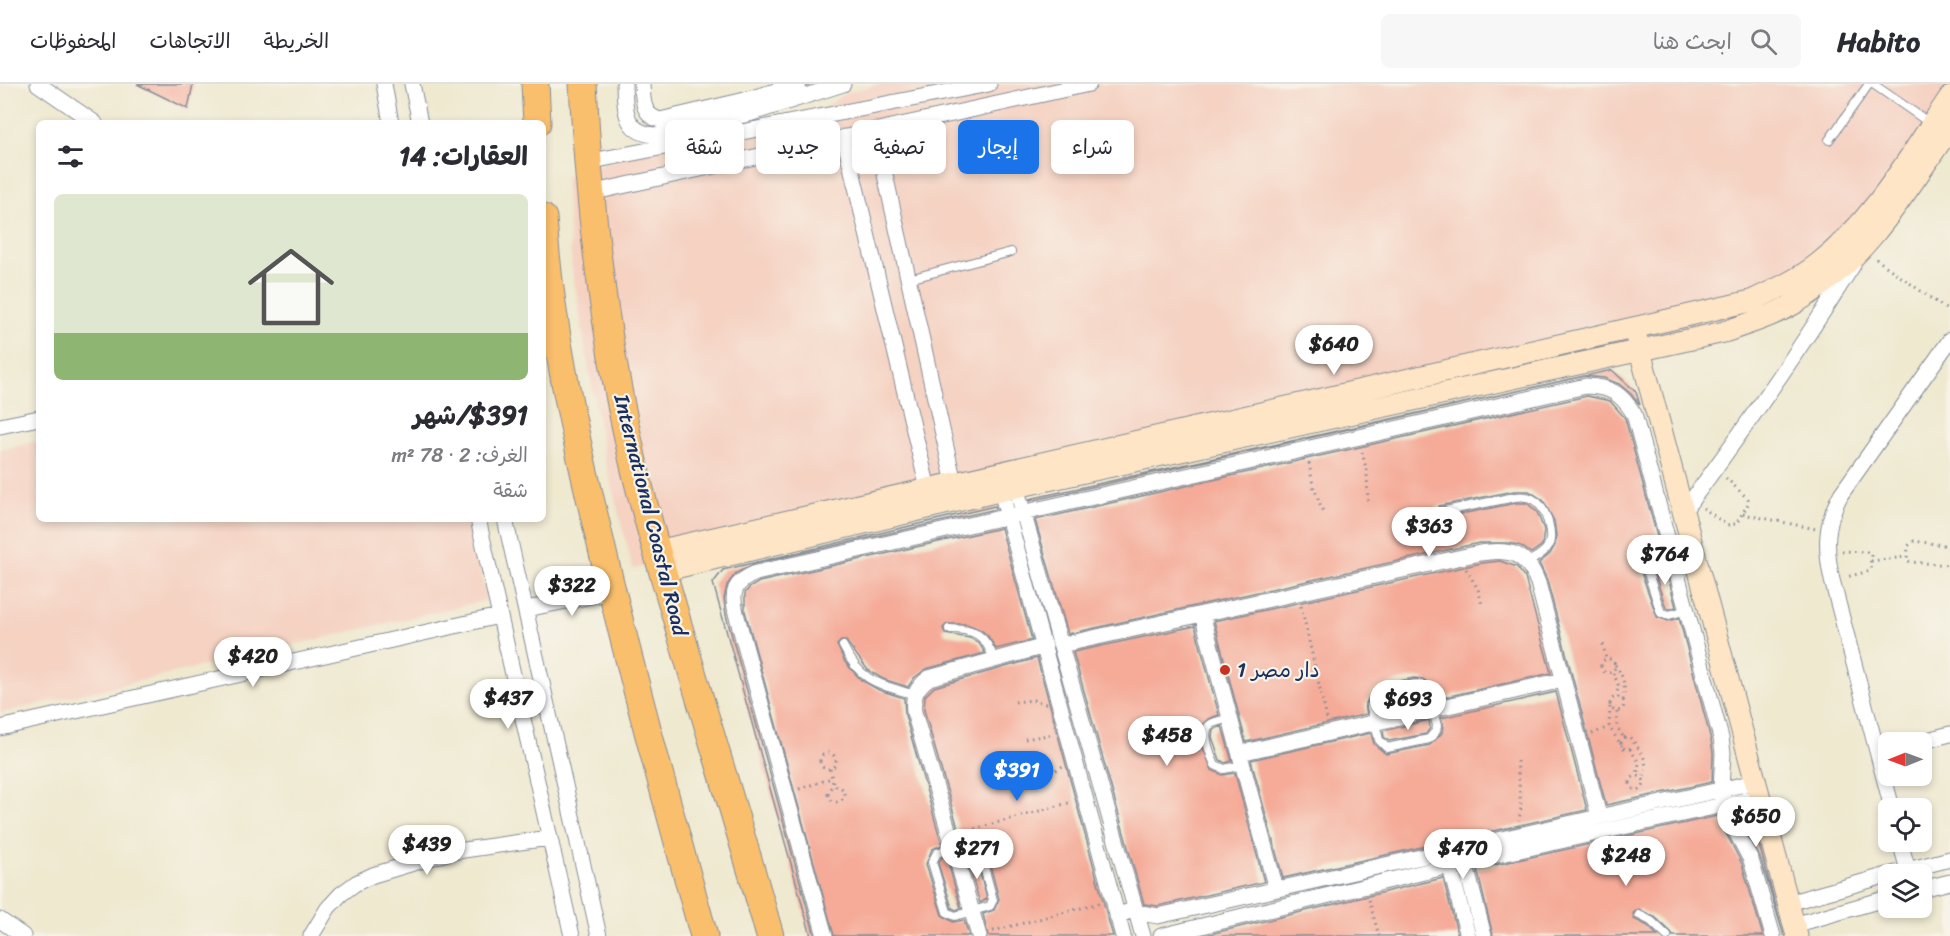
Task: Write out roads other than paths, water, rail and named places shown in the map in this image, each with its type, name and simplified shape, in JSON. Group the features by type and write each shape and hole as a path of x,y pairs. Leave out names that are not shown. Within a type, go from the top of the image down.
{"highway":[{"path":"535,84 537,120"},
{"name":"International Coastal Road","path":"584,84 587,162 601,300 632,457 660,561 770,936"},
{"path":"546,273 548,310 612,592 640,707 704,936"}],"street":[{"path":"38,84 91,120"},
{"path":"384,84 388,120"},
{"path":"412,84 419,120"},
{"path":"624,84 626,115 631,124 646,134 668,133 749,114 843,84"},
{"path":"642,84 644,108 648,114 653,118 667,119 799,84"},
{"path":"902,84 902,100"},
{"path":"587,162 902,100 918,91 989,84"},
{"path":"921,120 1089,84"},
{"path":"971,87 977,108"},
{"path":"1688,507 1806,339 1863,249 1888,217 1941,126 1950,97"},
{"path":"639,131 648,114"},
{"path":"660,561 1009,489 1637,339 1751,301 1786,285 1818,264 1847,239 1941,126"},
{"path":"840,138 852,135"},
{"path":"844,137 928,489"},
{"path":"590,193 756,156"},
{"path":"885,174 954,483"},
{"path":"660,561 928,489 1383,385 1637,339 1724,332 1763,319 1799,301 1833,277 1863,249"},
{"path":"1637,339 1688,507 1757,790 1795,930 1878,901"},
{"path":"1878,736 1832,580 1826,551 1827,531 1841,494 1950,340"},
{"path":"825,936 736,614 734,593 738,584 746,577 1586,386 1601,386 1615,392 1626,401 1634,414 1721,738 1723,753 1721,789 1727,815 1752,860 1773,936"},
{"path":"0,426 36,419"},
{"path":"1009,489 1024,513 1143,936"},
{"path":"1009,489 1008,516 1086,798 1120,935"},
{"path":"479,522 572,936"},
{"path":"506,522 598,936"},
{"path":"1061,645 1458,558 1502,551 1511,552 1527,563 1538,583 1599,816"},
{"path":"0,728 612,592"},
{"path":"499,617 526,611"},
{"path":"1202,614 1276,889"},
{"path":"978,935 914,711 915,695 923,682 929,678 1045,646"},
{"path":"1241,759 1330,733 1563,680"},
{"path":"1932,739 1950,734"},
{"path":"1161,936 1366,886 1517,834 1721,789 1757,790"},
{"path":"1117,916 1130,911 1158,916 1276,889 1725,805 1757,790"},
{"path":"311,936 328,908 341,894 356,883 373,875 450,852 549,838"},
{"path":"1455,856 1468,936"},
{"path":"1455,856 1484,936"},
{"path":"1931,864 1950,859"},
{"path":"1788,903 1878,878"},
{"path":"1932,887 1950,882"},
{"path":"0,920 23,936"}],"lane":[{"path":"1829,140 1871,84 1941,126"},
{"path":"909,279 1011,252"},
{"path":"1440,512 1515,496 1526,496 1535,500 1542,508 1550,539 1543,553 1527,563"},
{"path":"1671,554 1653,559 1648,573 1661,613 1669,615 1687,610"},
{"path":"949,629 964,629 978,634 989,645 994,660"},
{"path":"843,646 851,663 864,677 881,685 915,695"},
{"path":"1420,684 1425,686 1434,709 1437,726 1429,739 1393,748 1382,745 1371,706 1378,693 1420,684"},
{"path":"1230,718 1208,726 1206,733 1215,765 1224,769 1241,759"},
{"path":"953,847 977,852 981,856 992,903 990,906 955,916 946,912 932,862 937,853 953,847"},
{"path":"1639,915 1650,921 1667,936"}],"place":[{"name":"دار مصر 1","path":"1225,670"}]}
